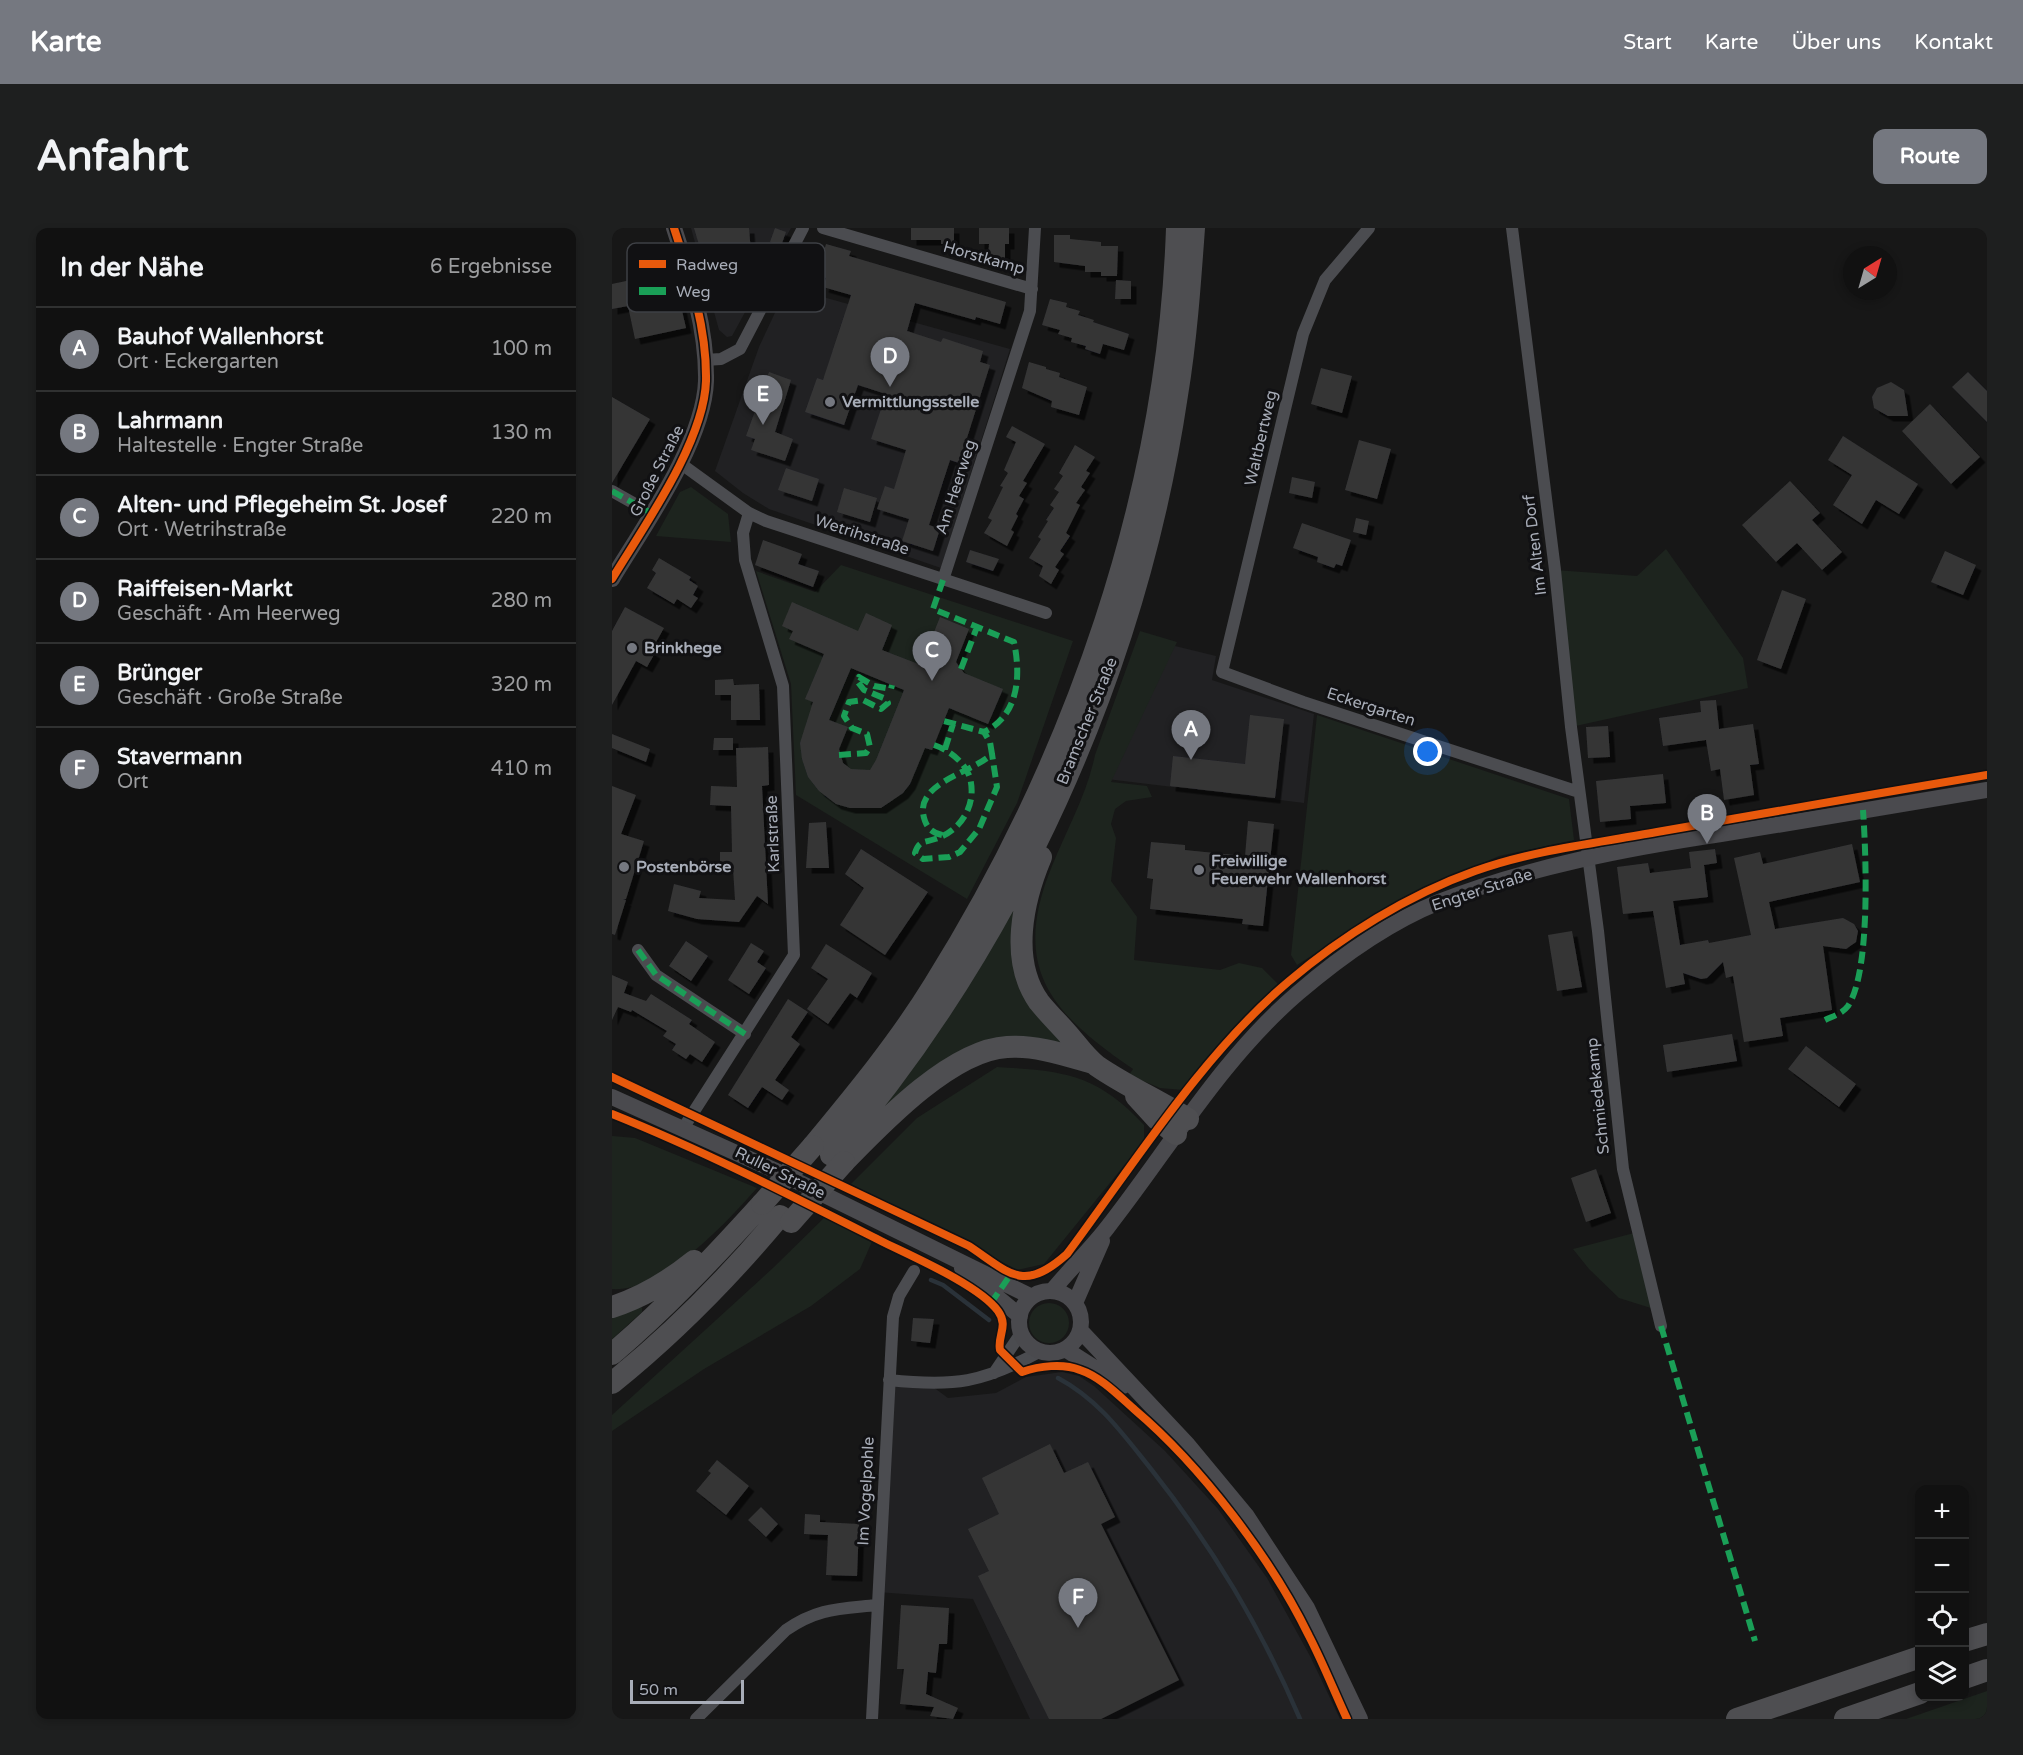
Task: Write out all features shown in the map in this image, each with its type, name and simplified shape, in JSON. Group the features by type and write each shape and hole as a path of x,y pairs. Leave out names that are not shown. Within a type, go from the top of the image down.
{"highway":[{"name":"Bramscher Straße","path":"829,1154 879,1064 933,987 976,917 1062,740 1107,613 1137,503 1159,399 1177,228"},
{"name":"Bramscher Straße","path":"829,1154 917,1047 951,994 992,924 1073,763 1124,627 1155,507 1177,398 1194,228"},
{"path":"1073,763 1073,783 1028,893 1022,946 1028,980 1038,1001 1094,1064 1182,1126"},
{"path":"612,1383 675,1329 738,1266 754,1263 777,1214 829,1154 881,1124 938,1076 982,1052 1004,1047 1024,1046 1094,1064"},
{"path":"612,1307 636,1299 671,1279 719,1239 777,1214 829,1154"},
{"path":"612,1354 655,1317 738,1230"},
{"path":"1969,1640 1987,1634"},
{"path":"1737,1719 1915,1659"},
{"path":"1969,1677 1987,1670"},
{"path":"1845,1719 1915,1695"}],"main road":[{"name":"Große Straße","path":"674,228 678,243"},
{"name":"Große Straße","path":"612,579 680,463 702,408 706,383 705,360 697,312"},
{"name":"Engter Straße","path":"1052,1291 1108,1227 1182,1126 1264,1026 1304,988 1370,939 1437,903 1497,882 1587,859 1666,843 1987,790"},
{"name":"Ruller Straße","path":"612,1097 684,1127 1032,1297"},
{"name":"Engter Straße","path":"1075,1303 1108,1227"},
{"name":"Ruller Straße","path":"945,1254 1020,1316"},
{"path":"1052,1291 1060,1293 1075,1303 1081,1321 1080,1330 1072,1344 1057,1352 1041,1351 1026,1341 1021,1333 1020,1316 1032,1297 1052,1291"},
{"path":"1080,1330 1213,1473 1280,1563 1307,1608 1360,1719"},
{"path":"1065,1349 1142,1398"}],"street":[{"path":"795,243 803,228"},
{"name":"Horstkamp","path":"823,228 1032,289"},
{"name":"Am Heerweg","path":"944,580 1030,311 1035,228"},
{"name":"Waltbertweg","path":"1222,672 1303,334 1325,280 1369,228"},
{"name":"Im Alten Dorf","path":"1512,228 1555,570 1587,859"},
{"path":"705,360 721,359 740,349 759,312"},
{"name":"Wetrihstraße","path":"680,463 749,513 1046,613"},
{"path":"612,491 651,513"},
{"name":"Karlstraße","path":"684,1127 794,954 783,686 745,560 743,533 749,513"},
{"name":"Eckergarten","path":"1222,672 1303,702 1579,792"},
{"name":"Schmiedekamp","path":"1587,859 1599,942 1623,1169 1661,1326"},
{"path":"638,950 656,975 745,1034"},
{"name":"Im Vogelpohle","path":"872,1719 876,1605 893,1317 899,1296 914,1271"},
{"path":"993,1373 1021,1333"},
{"path":"889,1380 929,1384 983,1378 1016,1366 1041,1351"},
{"path":"696,1719 786,1630 800,1621 814,1613 876,1605"}],"shaded area":[{"path":"691,228 791,228 783,243 695,243"},
{"path":"825,298 1010,349 941,568 769,509 743,493 715,471 759,347 775,312 825,312"},
{"path":"714,312 745,312 732,336 727,337 719,330"},
{"path":"691,487 728,514 731,542 656,536 680,492"},
{"path":"1666,549 1743,658 1748,688 1571,727 1555,570 1637,576"},
{"path":"841,565 1073,641 1017,803 967,899 796,795 791,684 756,571 815,592"},
{"path":"1140,631 1177,642 1111,782 1147,786 1152,797 1126,801 1115,809 1111,824 1116,838 1111,881 1137,917 1134,960 1220,970 1239,963 1262,968 1279,985 1204,1061 1183,1090 1160,1088 1129,1075 1133,1069 1080,1028 1060,1007 1046,985 1038,960 1035,933 1040,902 1052,866 1087,784 1095,755"},
{"path":"1171,645 1216,656 1212,680 1314,714 1304,803 1107,779"},
{"path":"1317,715 1569,799 1574,840 1499,856 1404,897 1297,965 1291,955"},
{"path":"1025,880 1014,931 1074,1051 983,1044 855,1138"},
{"path":"997,1067 1041,1070 1077,1078 1110,1095 1144,1125 1144,1141 1044,1264 1017,1270 851,1184 917,1118"},
{"path":"612,1136 635,1138 757,1188 711,1236 672,1268 651,1280 631,1287 612,1289"},
{"path":"828,1214 874,1237 860,1269 811,1306 704,1369 612,1431 612,1415 774,1267"},
{"path":"1638,1232 1654,1309 1619,1298 1589,1269 1573,1249"},
{"path":"1049,1303 1063,1309 1069,1323 1063,1337 1049,1343 1035,1337 1029,1323 1035,1309"},
{"path":"642,1307 642,1312 612,1339 612,1314"},
{"path":"1062,1372 1079,1376 1094,1386 1165,1451 1218,1509 1267,1578 1310,1656 1340,1719 1030,1719 973,1599 877,1592 889,1380 929,1384 948,1398 996,1393 1026,1377"},
{"path":"1987,1691 1987,1719 1906,1719 1958,1701 1969,1701 1969,1697"}],"building":[{"path":"694,228 749,228 750,243 698,243"},
{"path":"775,228 786,232 782,243 770,242"},
{"path":"911,228 954,228 954,244 941,244 941,240 911,240"},
{"path":"979,228 1009,228 1009,244 1005,244 1005,259 988,258 989,244 979,244"},
{"path":"1054,235 1070,235 1070,239 1101,242 1101,246 1118,246 1117,276 1101,276 1101,272 1085,272 1085,266 1054,262"},
{"path":"826,244 851,251 849,256 1006,302 1000,324 976,317 975,320 915,303 907,331 941,342 943,338 983,351 980,362 990,365 959,463 950,460 929,525 940,529 933,551 902,541 909,519 877,509 885,486 894,489 906,450 871,439 886,394 858,385 844,425 805,412 817,378 823,380 851,295 825,288"},
{"path":"1116,280 1131,281 1131,299 1115,299"},
{"path":"627,281 627,306 612,309 612,284"},
{"path":"1050,299 1067,303 1066,307 1080,311 1078,315 1094,320 1093,322 1129,334 1124,350 1103,344 1100,354 1085,349 1086,346 1071,342 1072,338 1058,334 1060,330 1042,325"},
{"path":"629,312 682,312 686,328 635,339"},
{"path":"1029,362 1060,373 1059,377 1087,387 1079,415 1051,407 1052,401 1022,388"},
{"path":"1321,368 1352,376 1342,413 1311,404"},
{"path":"769,372 791,380 775,432 793,439 785,461 751,450 755,439 746,436"},
{"path":"1968,372 1987,391 1987,422 1952,387"},
{"path":"1891,382 1904,390 1908,416 1888,416 1874,408 1872,397 1877,388"},
{"path":"612,397 650,419 612,483"},
{"path":"1930,404 1980,457 1951,484 1902,431"},
{"path":"1012,426 1045,444 1023,481 1027,483 1019,496 1024,499 1016,514 1018,516 1011,530 1014,532 1007,546 984,533 992,520 988,518 1003,487 1000,486 1008,473 1004,470 1016,442 1006,437"},
{"path":"1843,436 1918,484 1899,514 1876,500 1862,524 1833,505 1852,475 1828,460"},
{"path":"1359,440 1391,449 1377,499 1345,490"},
{"path":"1075,445 1095,457 1086,471 1090,473 1081,487 1085,490 1076,503 1080,505 1066,533 1070,536 1060,551 1064,554 1055,567 1059,570 1051,584 1039,576 1043,566 1029,558 1041,539 1038,537 1054,508 1050,505 1059,492 1054,489 1063,476 1059,473"},
{"path":"786,468 819,479 812,501 778,490"},
{"path":"1292,477 1315,482 1312,498 1289,493"},
{"path":"1790,481 1820,513 1812,520 1842,552 1822,570 1797,543 1776,562 1742,525"},
{"path":"844,488 877,498 870,522 837,512"},
{"path":"1356,518 1369,521 1366,535 1353,532"},
{"path":"1302,523 1351,540 1342,566 1336,564 1334,568 1317,562 1318,557 1293,548"},
{"path":"763,540 802,554 798,564 819,571 813,587 755,565"},
{"path":"970,550 999,559 993,571 966,562"},
{"path":"1945,551 1976,565 1963,595 1931,582"},
{"path":"659,558 691,577 689,580 698,586 693,595 698,598 691,608 677,599 674,604 647,588 656,573 652,570"},
{"path":"1782,590 1806,599 1781,669 1757,660"},
{"path":"792,602 858,631 866,613 892,625 882,650 921,665 940,617 969,629 956,662 964,673 1003,689 988,724 949,708 932,750 925,748 910,784 903,793 881,808 850,808 836,804 819,791 808,777 802,759 800,743 813,702 805,699 824,654 789,639 793,631 782,626","holes":["851,668 904,690 870,770 851,769 843,763 839,749 848,727 829,720"]},
{"name":"Brinkhege","path":"625,607 664,628 651,651 655,653 647,667 636,661 612,705 612,631"},
{"path":"733,679 734,685 759,684 760,720 731,720 731,695 715,695 715,680"},
{"path":"1716,700 1719,729 1753,724 1759,764 1750,765 1754,795 1724,800 1720,769 1711,771 1706,740 1663,746 1659,718 1701,712 1700,701"},
{"path":"1250,715 1284,719 1275,798 1170,786 1173,756 1245,764"},
{"path":"1608,726 1610,757 1588,758 1586,727"},
{"path":"612,734 650,749 646,762 612,748"},
{"path":"714,738 733,738 733,750 713,750"},
{"path":"768,747 769,785 762,786 768,904 757,896 739,922 697,919 668,911 674,884 701,891 699,898 735,900 733,868 720,868 720,852 732,852 731,806 710,805 711,786 737,787 736,748"},
{"path":"1663,774 1666,803 1630,806 1631,819 1600,822 1596,781"},
{"path":"612,786 636,795 621,834 644,841 626,899 623,899 626,900 615,935 612,934"},
{"path":"1248,821 1274,824 1263,926 1242,924 1243,919 1150,909 1153,879 1147,878 1151,842 1185,845 1185,850 1245,856"},
{"path":"826,822 829,868 806,868 809,823"},
{"path":"1852,844 1860,882 1769,902 1775,929 1843,918 1854,924 1858,931 1856,942 1846,949 1823,946 1832,1010 1780,1018 1783,1036 1744,1042 1733,976 1726,978 1723,962 1707,978 1701,979 1683,973 1685,984 1666,988 1653,911 1623,914 1617,867 1648,863 1650,873 1691,868 1689,852 1715,849 1717,863 1704,865 1708,897 1673,901 1680,945 1708,940 1709,943 1751,935 1734,858 1760,852 1763,864"},
{"path":"861,849 928,892 885,955 840,925 864,888 845,874"},
{"path":"1572,931 1582,987 1557,991 1548,935"},
{"path":"686,941 708,956 691,981 669,966"},
{"path":"751,943 764,951 757,962 766,968 749,994 728,980"},
{"path":"826,944 872,973 857,998 850,993 828,1024 807,1009 828,979 811,968"},
{"path":"612,975 628,982 624,993 646,1001 651,994 692,1020 689,1024 715,1042 702,1062 690,1054 686,1059 672,1050 676,1044 663,1036 667,1031 632,1010 631,1012 618,1007 612,1020"},
{"path":"788,999 808,1012 791,1037 800,1044 775,1080 789,1090 782,1100 762,1087 748,1108 728,1095"},
{"path":"1732,1034 1737,1061 1667,1072 1663,1045"},
{"path":"1806,1046 1856,1084 1839,1107 1788,1069"},
{"path":"1596,1169 1611,1213 1586,1222 1571,1178"},
{"path":"913,1318 934,1319 930,1343 911,1341"},
{"path":"1050,1444 1064,1473 1088,1462 1115,1517 1101,1524 1179,1680 1101,1719 1049,1719 978,1576 989,1571 968,1529 999,1514 982,1478"},
{"path":"717,1460 749,1486 726,1515 696,1491 711,1473 708,1471"},
{"path":"761,1507 778,1524 766,1537 748,1520"},
{"path":"805,1514 820,1515 820,1522 859,1524 857,1576 826,1575 828,1535 804,1534"},
{"path":"901,1605 949,1608 947,1644 939,1644 936,1673 928,1672 926,1694 958,1708 953,1719 930,1716 934,1707 900,1704 904,1669 897,1669"}],"waterway":[{"path":"931,1280 943,1285 989,1320"},
{"path":"1058,1378 1086,1396 1109,1418 1174,1499 1215,1559 1252,1620 1300,1719"}],"marked path":[{"path":"612,491 651,513"},
{"path":"943,580 933,609 1014,642 1017,668 1015,693 1004,716 996,725 984,732"},
{"path":"961,669 977,627"},
{"path":"839,755 866,753 870,747 867,734 852,728 844,716 849,702 863,700 881,709 888,703 886,699 864,690 857,681 859,677 874,686 891,689 892,685"},
{"path":"942,835 931,830 925,821 923,808 927,797 945,781 992,754 990,742 984,732 944,721"},
{"path":"945,749 953,724"},
{"path":"934,745 951,753 960,762 968,772 972,788 969,807 959,823 944,835 918,846 915,853 923,859 949,857 960,852 979,829 997,787 992,754"},
{"path":"1825,1020 1840,1013 1848,1006 1860,967 1865,911 1863,810"},
{"path":"638,950 656,975 745,1034"},
{"path":"991,1303 1011,1274"},
{"path":"1661,1326 1755,1641"}],"cycle path":[{"path":"674,228 679,243"},
{"path":"612,579 670,483 695,430 703,405 706,381 704,342 698,312"},
{"path":"612,1077 969,1246 1007,1271 1028,1276 1052,1266 1067,1254 1198,1076 1257,1011 1288,982 1353,933 1425,892 1475,871 1543,852 1987,775"},
{"path":"612,1114 748,1174 961,1281 989,1301 998,1311 1003,1321 1000,1350 1022,1372 1043,1367 1073,1368 1088,1373 1109,1387 1185,1458 1255,1545 1293,1606 1319,1656 1347,1719"}],"place":[{"name":"Raiffeisen-Markt","path":"890,387"},
{"name":"Vermittlungsstelle","path":"830,402"},
{"name":"Brünger","path":"763,425"},
{"name":"Brinkhege","path":"632,648"},
{"name":"Alten- und Pflegeheim St. Josef","path":"932,681"},
{"name":"Bauhof Wallenhorst","path":"1191,760"},
{"name":"Lahrmann","path":"1707,844"},
{"name":"Postenbörse","path":"624,867"},
{"name":"Freiwillige Feuerwehr Wallenhorst","path":"1199,870"},
{"name":"Stavermann","path":"1078,1628"}]}
